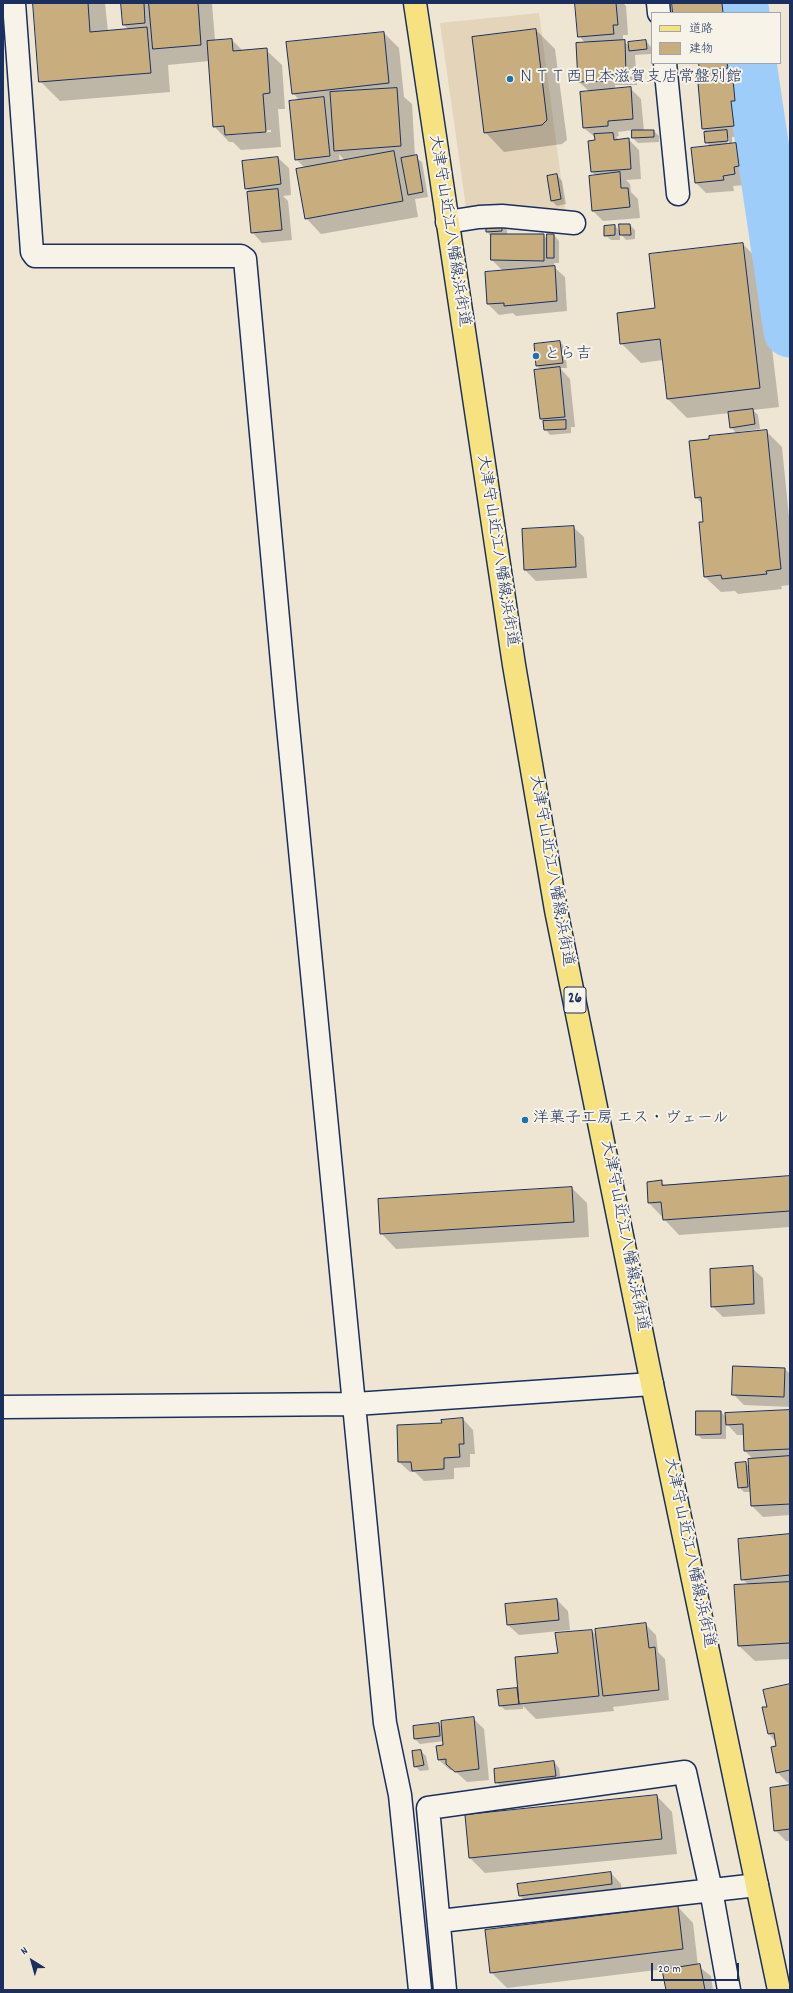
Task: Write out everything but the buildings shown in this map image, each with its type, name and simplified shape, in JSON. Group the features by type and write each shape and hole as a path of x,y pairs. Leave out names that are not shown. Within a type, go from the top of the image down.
{"main road":[{"name":"大津守山近江八幡線;浜街道","path":"415,3 514,665 555,902 652,1384 779,1990"}],"street":[{"path":"14,3 32,252 35,256 241,256 245,259 286,706 385,1723 400,1795 420,1990"},
{"path":"665,64 678,194"},
{"path":"447,222 479,217 502,216 574,223"},
{"path":"3,1407 355,1404 652,1384"},
{"path":"445,1990 440,1920 428,1808 684,1772 711,1890 729,1990"},
{"path":"440,1920 757,1885"}],"shaded area":[{"path":"539,13 566,216 467,214 440,23"}],"waterway":[{"path":"741,3 743,12"},
{"path":"750,64 790,331"}],"place":[{"name":"ＮＴＴ西日本滋賀支店常盤別館","path":"510,79"},
{"name":"とら吉","path":"536,356"},
{"name":"洋菓子工房 エス・ヴェール","path":"525,1120"}]}
